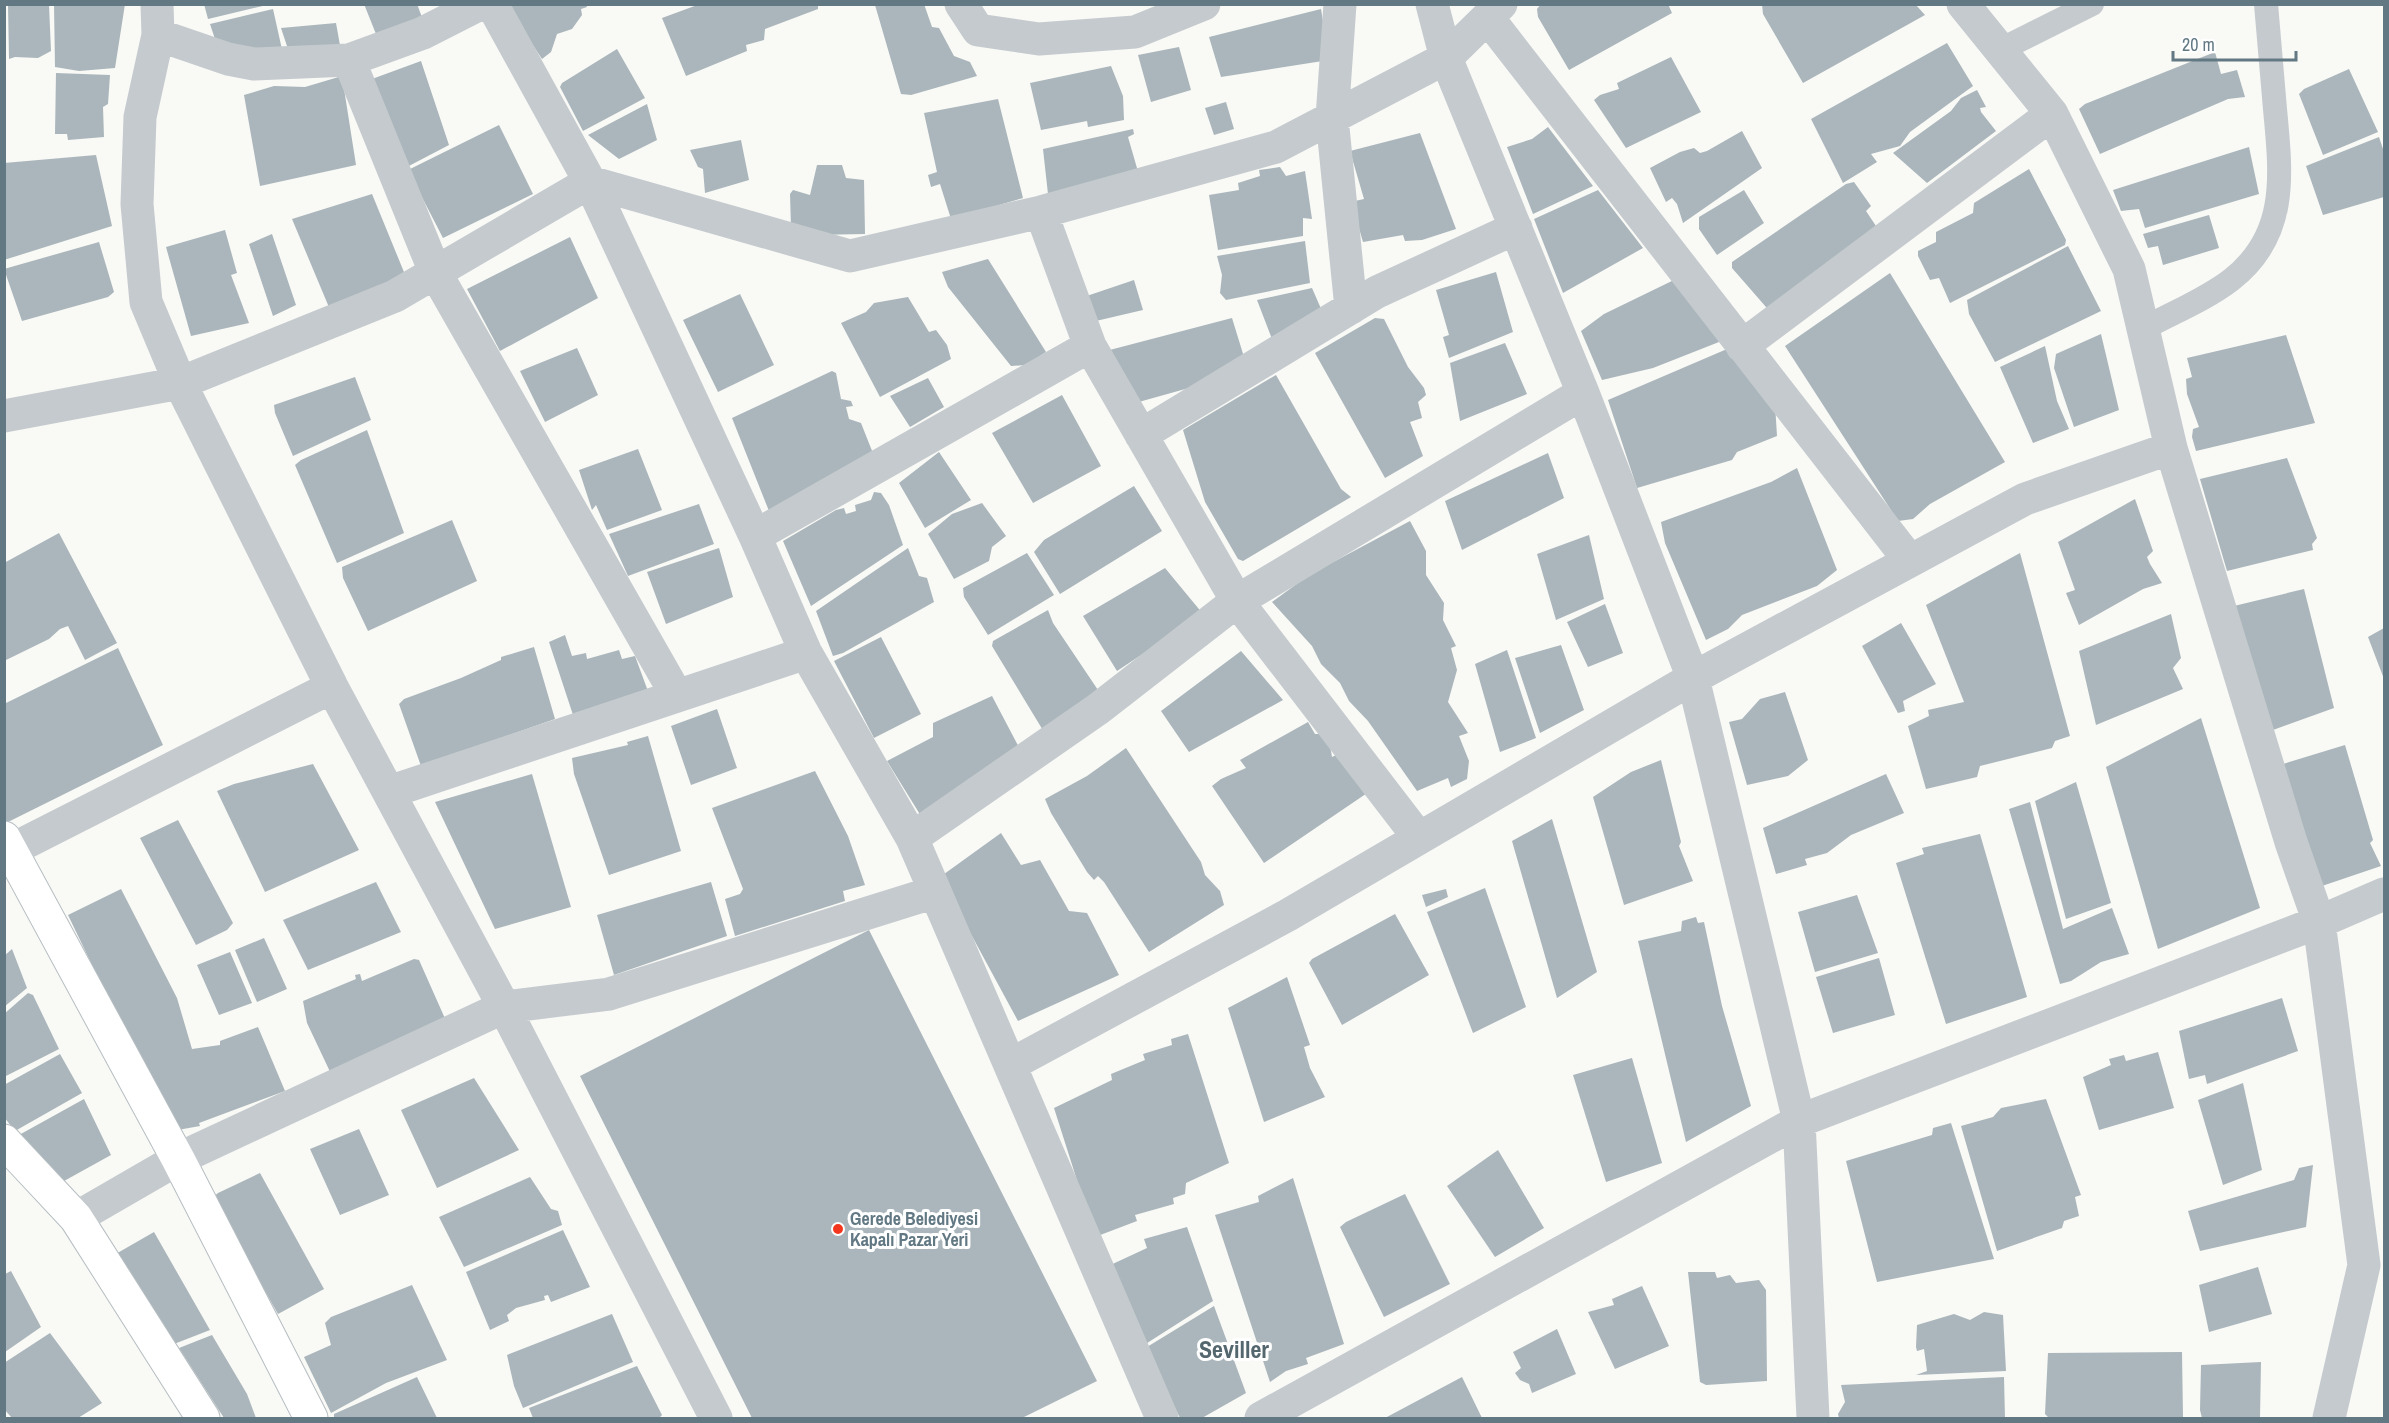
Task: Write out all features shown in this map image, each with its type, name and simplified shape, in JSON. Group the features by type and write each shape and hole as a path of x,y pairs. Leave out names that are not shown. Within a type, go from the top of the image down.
{"street":[{"path":"480,4 423,33 349,60 255,64 228,59 157,20 140,117 137,204 146,302 180,383 332,687 504,1007 716,1419"},
{"path":"492,4 590,182 755,536 806,653 912,837 1162,1419"},
{"path":"961,4 978,30 1039,39 1135,32 1204,4"},
{"path":"1340,4 1332,118 1351,308"},
{"path":"1432,4 1446,58 1582,393 1693,678 1799,1121 1813,1419"},
{"path":"1963,4 2052,114 2129,269 2171,448 2291,842 2319,921 2364,1265 2329,1419"},
{"path":"4,416 180,383 394,296 590,182 850,256 1041,212 1276,147 1446,58 1495,11 1742,346 1910,561"},
{"path":"349,60 435,272 677,696"},
{"path":"1742,346 2052,114"},
{"path":"1041,212 1090,346 1237,602 1419,838"},
{"path":"1141,435 1377,292 1516,228"},
{"path":"755,536 1090,346"},
{"path":"912,837 1098,709 1237,602 1582,393"},
{"path":"1010,1065 1288,915 1693,678 2025,499 2171,448"},
{"path":"389,792 806,653"},
{"path":"310,1419 178,1159 8,844 332,687"},
{"path":"76,1218 178,1159 504,1007 609,994 935,892"},
{"path":"1261,1419 1799,1121 2385,894"},
{"path":"4,1141 76,1218 203,1419"}],"lane":[{"path":"2000,50 2092,4"},
{"path":"2143,329 2230,280 2247,265 2260,247 2273,221 2280,192 2280,163 2266,4"}],"building":[{"path":"54,4 125,4 115,68 79,71 55,67"},
{"path":"204,4 267,4 267,5 208,19"},
{"path":"364,4 417,4 423,20 378,39"},
{"path":"506,4 586,4 587,7 581,9 582,15 572,29 557,34 551,52 542,59"},
{"path":"700,4 818,4 818,9 765,29 764,40 746,45 747,51 686,76 662,18"},
{"path":"924,4 932,27 939,28 954,56 970,62 977,76 911,95 901,94 875,5"},
{"path":"1541,4 1668,4 1672,13 1569,70 1538,17 1537,9"},
{"path":"1762,4 1915,4 1925,15 1803,83 1763,14"},
{"path":"8,5 49,5 51,51 38,58 9,59"},
{"path":"273,9 283,54 219,51 210,24"},
{"path":"1321,9 1329,60 1221,77 1209,37"},
{"path":"336,23 341,51 289,52 281,28"},
{"path":"1947,43 1973,86 1910,132 1900,146 1871,154 1877,162 1843,183 1811,119"},
{"path":"1179,47 1191,90 1151,102 1138,55"},
{"path":"617,49 645,98 583,131 560,87 562,83"},
{"path":"2215,52 2221,74 2237,70 2245,97 2228,99 2100,154 2079,109 2085,104"},
{"path":"1671,57 1701,112 1626,148 1594,100 1600,95 1619,89 1617,83"},
{"path":"421,61 449,145 405,168 372,79"},
{"path":"1111,66 1123,96 1124,120 1088,127 1087,121 1041,130 1030,83"},
{"path":"2349,69 2378,132 2323,155 2299,94 2304,89"},
{"path":"56,73 110,75 108,104 103,107 104,137 68,140 67,134 55,134"},
{"path":"342,76 356,165 260,186 244,95 274,86 305,87"},
{"path":"1977,90 1986,107 1980,108 1981,112 1996,131 1927,183 1893,153 1951,111 1961,98"},
{"path":"998,99 1023,198 951,219 940,184 931,187 928,175 937,172 924,113"},
{"path":"1226,102 1234,129 1214,135 1205,108"},
{"path":"647,104 657,140 619,159 588,135"},
{"path":"499,125 533,194 443,238 408,170"},
{"path":"1548,127 1593,186 1533,214 1507,147 1532,139"},
{"path":"1133,129 1134,134 1128,137 1139,175 1048,194 1043,149"},
{"path":"1742,131 1762,168 1683,223 1677,204 1672,198 1666,202 1650,168 1680,152 1694,148 1700,153 1707,151"},
{"path":"1420,133 1456,229 1422,240 1405,241 1403,235 1363,242 1356,218 1355,201 1364,199 1350,151"},
{"path":"2379,137 2384,152 2384,197 2323,215 2306,166"},
{"path":"741,140 749,180 705,193 703,169 698,167 690,150"},
{"path":"2249,147 2259,194 2145,228 2139,209 2121,211 2113,190"},
{"path":"96,155 112,226 4,260 4,163"},
{"path":"817,165 842,165 846,178 864,180 865,234 812,235 791,227 790,194 793,190 810,195"},
{"path":"1280,167 1286,176 1305,171 1312,219 1303,218 1303,236 1218,250 1209,195 1239,190 1238,183 1260,176 1259,170"},
{"path":"2029,169 2066,240 2065,245 1950,303 1939,278 1930,280 1918,256 1918,251 1936,242 1936,232 1973,213 1974,203"},
{"path":"1854,182 1871,206 1866,211 1878,229 1769,317 1766,307 1732,268 1732,262 1846,184"},
{"path":"1598,190 1643,248 1563,293 1534,219"},
{"path":"1744,190 1764,223 1717,255 1699,229 1699,217"},
{"path":"372,194 406,277 331,312 292,219"},
{"path":"2209,215 2219,248 2163,265 2158,246 2148,248 2143,234"},
{"path":"225,230 237,273 231,275 249,323 191,336 166,247"},
{"path":"272,234 296,305 273,316 249,244"},
{"path":"570,237 598,298 500,351 467,289"},
{"path":"1305,241 1310,283 1226,300 1220,293 1222,275 1217,256"},
{"path":"99,242 114,292 108,297 22,321 4,269"},
{"path":"2068,246 2101,311 1995,362 1969,314 1967,300"},
{"path":"988,259 1046,352 1026,365 1011,366 948,287 942,272"},
{"path":"1496,272 1513,332 1449,358 1443,337 1449,335 1436,290"},
{"path":"1890,273 2005,462 1930,504 1913,519 1898,521 1785,346"},
{"path":"1676,279 1704,303 1719,342 1653,368 1602,380 1581,331 1604,314"},
{"path":"1134,280 1143,310 1083,324 1069,302"},
{"path":"1312,288 1322,311 1272,339 1257,300"},
{"path":"740,294 774,365 718,392 683,320"},
{"path":"908,297 929,332 936,330 947,345 951,359 880,397 841,323 866,312 874,303"},
{"path":"1232,318 1244,357 1196,386 1128,405 1102,352"},
{"path":"1375,318 1384,319 1408,367 1424,388 1426,395 1418,402 1422,418 1410,422 1423,456 1385,478 1315,353"},
{"path":"2101,334 2119,410 2074,427 2054,368 2056,354"},
{"path":"2286,335 2315,423 2196,451 2192,437 2193,429 2199,427 2187,394 2186,379 2192,377 2187,358"},
{"path":"1505,343 1527,394 1460,421 1450,363"},
{"path":"1734,346 1775,404 1777,436 1737,452 1732,460 1637,488 1608,400"},
{"path":"2045,346 2057,401 2069,429 2033,443 2000,367"},
{"path":"577,348 598,395 545,422 520,371"},
{"path":"832,371 836,373 841,399 851,401 853,406 846,407 849,419 861,423 876,461 771,516 732,418"},
{"path":"1276,375 1341,489 1351,497 1243,561 1238,559 1205,502 1183,430"},
{"path":"355,377 371,420 293,456 275,413 274,405"},
{"path":"928,378 944,407 910,427 890,396"},
{"path":"1062,395 1101,466 1033,503 992,433"},
{"path":"367,430 404,533 337,563 295,465 301,460"},
{"path":"638,449 662,510 607,530 596,505 592,510 579,470"},
{"path":"939,452 971,500 925,528 899,483"},
{"path":"1548,453 1564,498 1462,550 1445,501"},
{"path":"2287,458 2317,538 2312,544 2313,550 2227,571 2200,479"},
{"path":"1797,468 1837,570 1817,586 1742,615 1728,629 1706,640 1665,543 1661,522 1771,482"},
{"path":"1134,486 1162,531 1060,594 1034,552 1044,540"},
{"path":"874,492 881,493 889,505 903,545 811,606 783,541 836,510 844,508 846,514 856,511 855,505 871,500"},
{"path":"2135,499 2153,551 2147,557 2162,583 2143,589 2079,625 2066,593 2075,590 2058,542"},
{"path":"982,503 1006,536 992,547 989,561 954,579 928,534 952,514"},
{"path":"699,504 714,544 628,576 609,534"},
{"path":"452,520 477,581 368,631 343,578 342,567"},
{"path":"1410,521 1426,551 1426,575 1444,603 1443,620 1456,646 1451,648 1457,670 1448,702 1468,733 1459,736 1469,761 1467,779 1451,787 1448,778 1417,791 1368,721 1349,701 1340,683 1321,664 1312,646 1272,602 1309,575"},
{"path":"59,533 117,643 85,660 68,626 60,629 49,639 4,661 4,563"},
{"path":"1589,535 1604,599 1556,620 1537,554"},
{"path":"719,548 733,597 666,624 647,572"},
{"path":"908,548 919,576 927,578 934,602 843,653 833,656 816,611"},
{"path":"1027,553 1054,595 988,635 964,597 963,588"},
{"path":"2020,553 2070,736 2055,741 2052,748 1980,766 1977,777 1926,789 1908,726 1929,716 1928,710 1964,702 1926,605"},
{"path":"1165,568 1203,614 1117,671 1083,616"},
{"path":"2304,589 2334,708 2273,730 2234,606"},
{"path":"1605,604 1623,653 1588,667 1567,622"},
{"path":"1048,610 1053,623 1100,693 1044,732 992,646 993,641"},
{"path":"2171,614 2181,658 2173,668 2183,689 2096,725 2079,651"},
{"path":"1901,623 1936,684 1903,701 1905,711 1898,713 1862,646"},
{"path":"2384,628 2384,679 2368,637"},
{"path":"565,635 572,656 586,653 587,659 619,650 622,659 635,656 652,702 576,724 549,642"},
{"path":"881,637 921,714 874,738 834,661"},
{"path":"1561,645 1584,710 1540,733 1515,658"},
{"path":"534,647 555,719 421,766 399,704 404,699 501,660 501,657"},
{"path":"118,648 163,745 6,823 4,704"},
{"path":"1507,650 1536,738 1500,752 1475,664"},
{"path":"1241,651 1283,700 1189,752 1161,711"},
{"path":"1785,692 1808,760 1788,776 1747,785 1729,722 1742,719 1760,699"},
{"path":"992,696 1023,755 921,816 887,761 933,737 933,723"},
{"path":"717,709 737,768 691,785 671,726"},
{"path":"2201,718 2260,908 2158,949 2106,767"},
{"path":"1308,722 1315,734 1328,734 1332,757 1344,751 1376,787 1264,863 1212,786 1221,779 1246,768 1240,760"},
{"path":"648,736 681,851 609,875 574,774 572,758 628,745 627,742"},
{"path":"2345,745 2373,840 2370,843 2381,866 2319,887 2283,764"},
{"path":"1126,748 1201,862 1205,875 1220,891 1224,905 1149,952 1104,882 1098,876 1094,880 1087,872 1045,799 1087,776"},
{"path":"1661,760 1681,842 1679,846 1693,881 1624,905 1593,797 1631,772"},
{"path":"313,764 359,850 265,892 217,791 234,784"},
{"path":"815,771 848,836 865,885 843,891 845,901 735,936 725,899 740,894 743,889 712,808"},
{"path":"532,774 571,907 495,929 435,802"},
{"path":"1886,774 1904,813 1851,835 1827,853 1805,859 1807,865 1776,874 1763,828"},
{"path":"2076,782 2111,903 2066,919 2035,801"},
{"path":"2030,802 2063,929 2112,908 2129,954 2101,962 2071,981 2060,984 2009,809"},
{"path":"1552,819 1597,972 1557,998 1512,841"},
{"path":"178,820 233,923 227,930 196,945 140,838"},
{"path":"1001,833 1021,865 1040,860 1069,911 1087,913 1119,975 1018,1021 940,877"},
{"path":"1980,834 2027,997 1946,1024 1896,863 1924,854 1922,848"},
{"path":"376,882 401,932 308,970 283,920"},
{"path":"711,882 727,936 614,975 597,915"},
{"path":"1485,888 1526,1007 1473,1033 1427,912"},
{"path":"121,889 177,998 192,1049 220,1045 220,1041 258,1027 285,1091 199,1123 200,1126 172,1131 68,915"},
{"path":"1446,889 1448,897 1426,907 1422,895"},
{"path":"1857,895 1878,953 1815,972 1798,912"},
{"path":"1395,914 1429,975 1342,1025 1309,963 1312,959"},
{"path":"1696,917 1698,923 1704,922 1722,1006 1751,1106 1686,1142 1638,941 1681,931 1682,921"},
{"name":"Gerede Belediyesi Kapalı Pazar Yeri","path":"869,930 1097,1381 1022,1418 752,1418 580,1076"},
{"path":"264,938 287,989 257,1002 235,950"},
{"path":"12,949 27,988 4,1007 4,956"},
{"path":"230,952 252,1003 219,1015 197,965"},
{"path":"1879,958 1895,1015 1833,1033 1816,977"},
{"path":"414,959 419,960 447,1023 333,1078 307,1023 303,1001 356,979 355,975 360,974 362,981"},
{"path":"1287,977 1310,1045 1304,1047 1310,1068 1325,1097 1264,1122 1228,1008"},
{"path":"28,993 33,995 59,1049 4,1077 4,1014"},
{"path":"2282,998 2298,1051 2207,1084 2205,1075 2189,1079 2179,1031"},
{"path":"1188,1034 1229,1163 1186,1183 1185,1194 1173,1198 1174,1204 1135,1215 1137,1221 1095,1237 1054,1108 1112,1080 1111,1074 1145,1060 1143,1054 1172,1045 1171,1039"},
{"path":"2158,1052 2174,1108 2099,1130 2083,1077 2111,1065 2109,1059 2124,1055 2126,1061"},
{"path":"60,1054 82,1093 15,1131 4,1117 4,1085"},
{"path":"1632,1058 1662,1163 1606,1182 1573,1075"},
{"path":"474,1078 519,1150 437,1188 401,1110"},
{"path":"2243,1083 2262,1170 2223,1185 2198,1100"},
{"path":"84,1099 111,1155 55,1186 19,1135"},
{"path":"2046,1099 2081,1195 2075,1197 2079,1216 2064,1221 2062,1228 1997,1251 1961,1126 1993,1117 2001,1108"},
{"path":"1951,1123 1994,1259 1877,1282 1846,1161 1932,1135 1933,1128"},
{"path":"359,1129 389,1195 340,1215 310,1149"},
{"path":"1498,1150 1544,1228 1495,1257 1447,1186"},
{"path":"2313,1165 2306,1227 2200,1251 2188,1211 2294,1180 2299,1168"},
{"path":"260,1173 324,1289 278,1314 212,1198"},
{"path":"530,1177 551,1209 558,1211 562,1225 464,1267 439,1217"},
{"path":"1293,1178 1344,1344 1306,1358 1308,1364 1286,1371 1270,1382 1215,1215 1259,1202 1258,1196"},
{"path":"1405,1194 1450,1284 1384,1317 1340,1227"},
{"path":"1187,1227 1213,1301 1144,1345 1104,1268 1147,1248 1144,1239"},
{"path":"563,1230 590,1287 551,1302 548,1295 544,1296 545,1300 516,1308 507,1315 509,1321 490,1330 466,1272"},
{"path":"154,1232 210,1330 174,1344 114,1255"},
{"path":"2258,1267 2272,1314 2209,1332 2199,1285"},
{"path":"11,1271 41,1327 5,1352 5,1274"},
{"path":"1688,1272 1715,1272 1717,1278 1730,1275 1736,1283 1759,1280 1766,1290 1767,1381 1706,1385 1700,1382"},
{"path":"412,1285 447,1360 386,1383 331,1413 304,1357 331,1345 325,1323 331,1317"},
{"path":"1642,1286 1669,1346 1615,1369 1588,1312 1614,1305 1612,1299"},
{"path":"1214,1306 1246,1393 1202,1418 1180,1418 1147,1347"},
{"path":"1984,1312 2003,1315 2006,1371 1916,1375 1927,1371 1924,1349 1917,1351 1916,1347 1917,1325 1954,1314 1970,1320"},
{"path":"612,1314 633,1362 523,1408 514,1386 507,1355"},
{"path":"1557,1329 1576,1374 1532,1393 1529,1384 1520,1380 1515,1373 1521,1368 1513,1352"},
{"path":"50,1333 102,1403 78,1418 12,1418 4,1409 4,1363"},
{"path":"212,1335 247,1394 256,1418 224,1418 179,1348"},
{"path":"2182,1352 2183,1417 2049,1418 2045,1414 2048,1353"},
{"path":"2261,1362 2260,1418 2202,1418 2200,1410 2201,1365"},
{"path":"637,1366 662,1415 659,1418 533,1418 529,1408"},
{"path":"417,1377 437,1418 334,1418 334,1414"},
{"path":"1462,1377 1482,1418 1385,1418"},
{"path":"2004,1377 2005,1418 1839,1418 1838,1414 1845,1402 1841,1385"}],"place":[{"name":"Gerede Belediyesi Kapalı Pazar Yeri","path":"838,1229"}],"district":[{"name":"Seviller","path":"1234,1350"}]}
